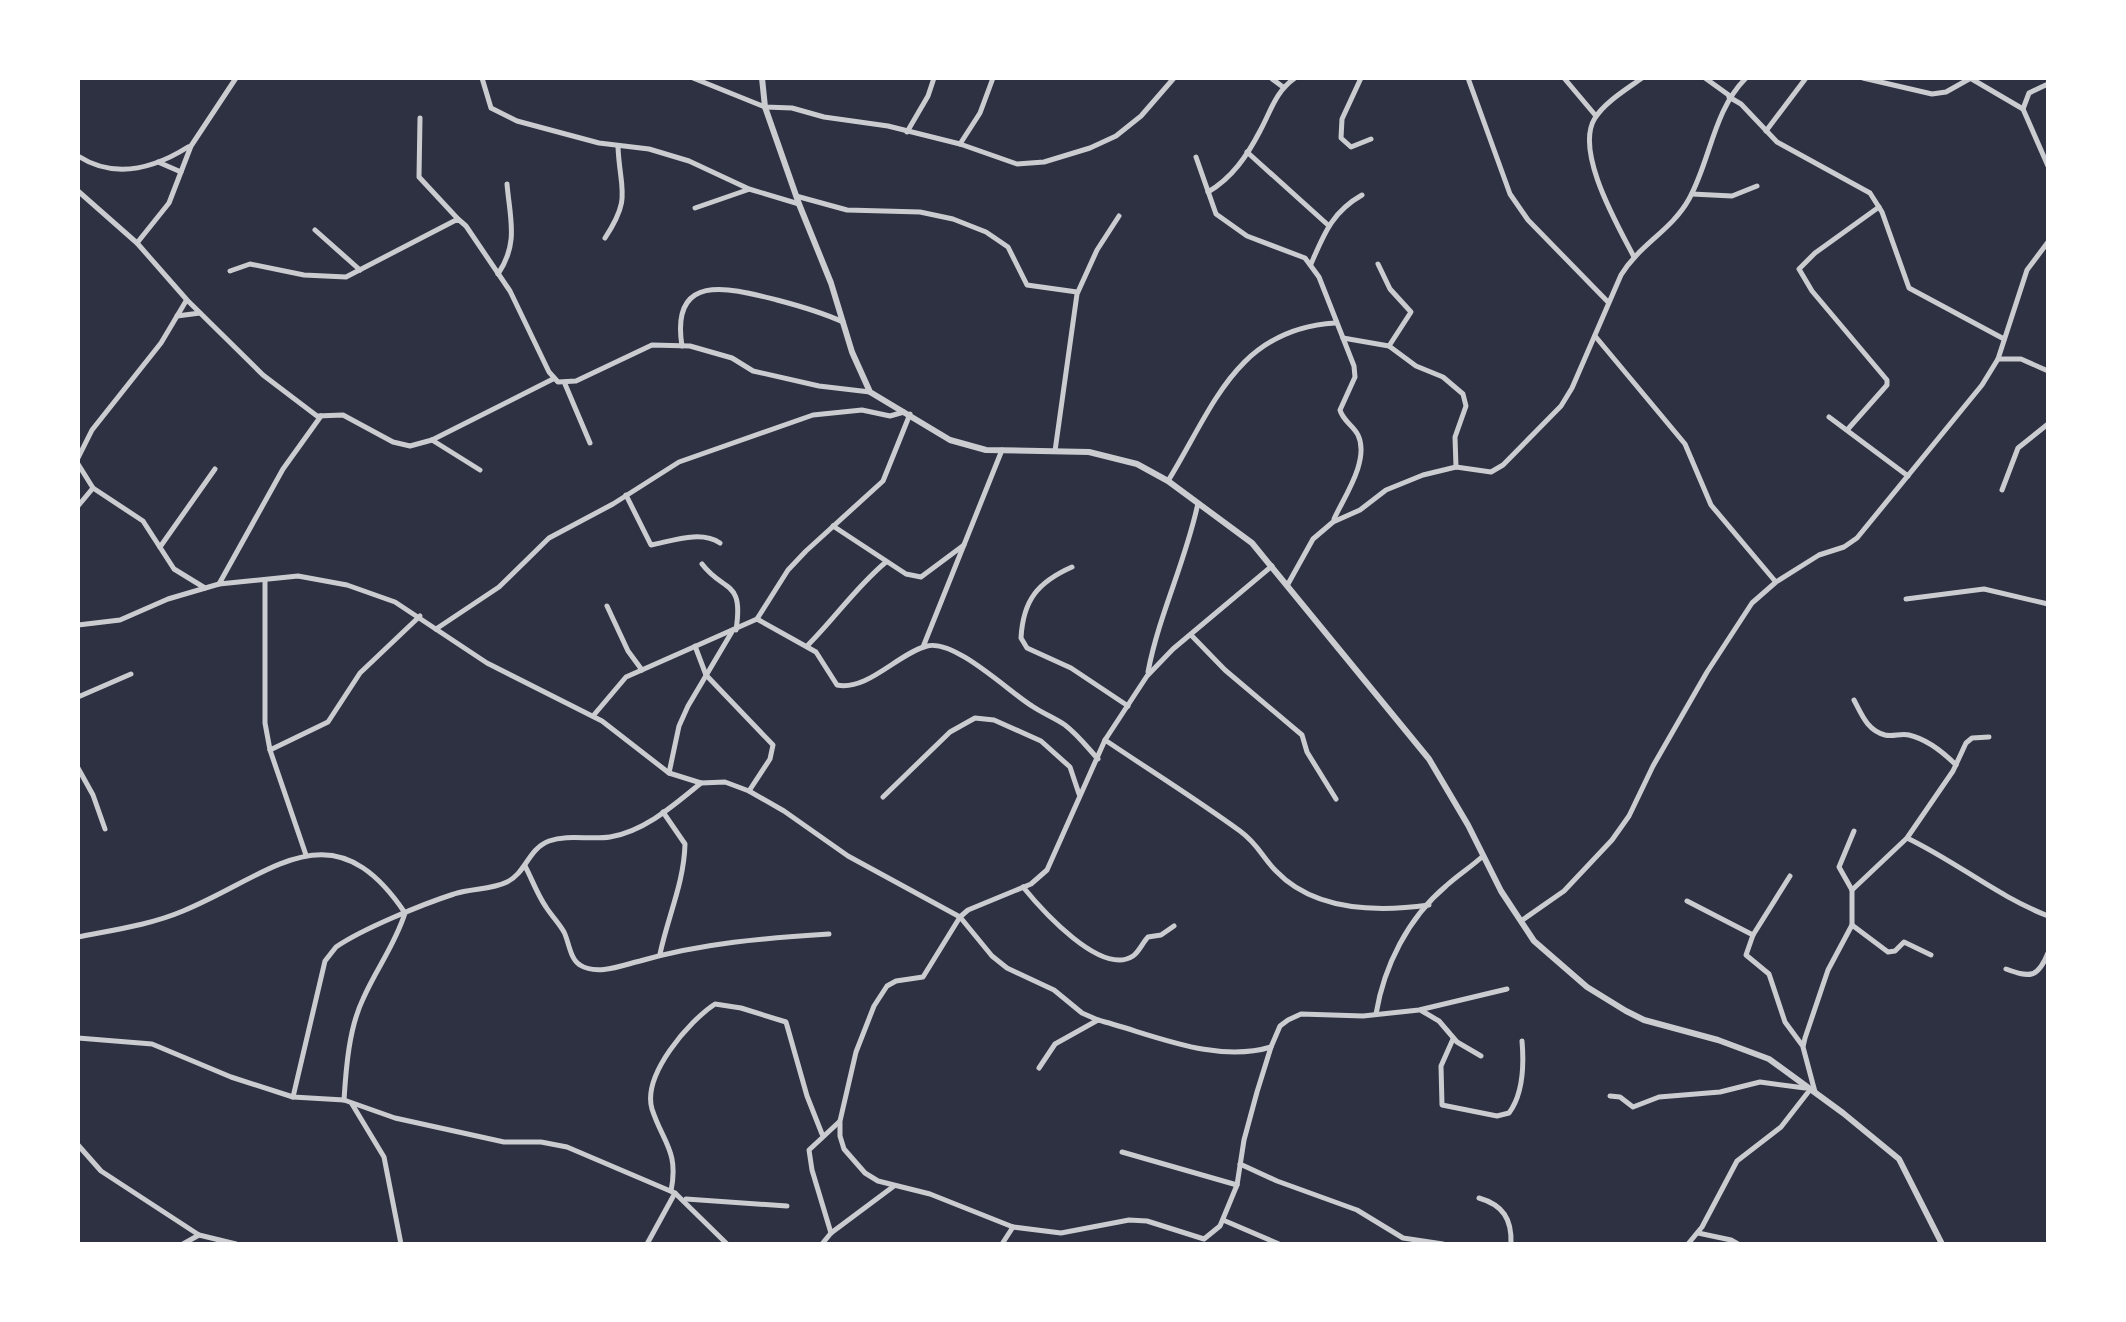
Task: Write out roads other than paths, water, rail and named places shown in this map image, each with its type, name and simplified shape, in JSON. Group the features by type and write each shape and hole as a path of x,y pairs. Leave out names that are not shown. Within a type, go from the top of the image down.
{"street":[{"path":"137,243 164,212 191,146 236,78"},
{"path":"482,78 488,102 496,112 517,121 618,147 689,160 750,190 847,210 920,212 953,219 1004,243 1013,253 1027,285 1078,292"},
{"path":"693,78 765,106 792,108 960,144 1017,164 1044,162 1116,136 1141,116 1174,78"},
{"path":"762,78 765,106 870,392"},
{"path":"907,132 934,78"},
{"path":"960,144 980,113 993,78"},
{"path":"1271,78 1282,87"},
{"path":"1208,192 1231,176 1282,87 1295,78"},
{"path":"1360,78 1342,120 1340,138 1351,147 1370,139"},
{"path":"1468,78 1510,194 1528,220 1608,302"},
{"path":"1564,78 1596,116"},
{"path":"1634,257 1596,176 1590,128 1596,116 1642,78"},
{"path":"1706,78 1741,104 1765,132 1806,160 1870,193 1879,207 1909,288 2004,339"},
{"path":"1288,584 1314,539 1333,522 1360,510 1386,490 1456,466 1491,472 1503,465 1561,406 1608,302 1634,257 1670,225 1691,194 1729,97 1746,78"},
{"path":"1765,132 1806,78"},
{"path":"1863,78 1932,94 1946,92 1970,78 2023,109 2048,166"},
{"path":"2023,109 2030,92 2048,84"},
{"path":"420,118 419,177 466,226 498,274 553,378 565,384 590,443"},
{"path":"78,156 88,163 122,172 158,162 191,146"},
{"path":"605,238 624,200 618,147"},
{"path":"1247,152 1328,226"},
{"path":"1196,157 1216,214 1263,243 1298,254 1312,264 1350,352 1355,377 1341,404 1340,415 1358,434 1361,451 1333,522"},
{"path":"158,162 181,172"},
{"path":"498,274 508,260 513,242 507,184"},
{"path":"1691,194 1726,196 1757,186"},
{"path":"696,208 750,190"},
{"path":"78,192 137,243 187,300 264,376 300,405 321,416 343,415 403,445 432,440 553,378"},
{"path":"1312,264 1338,210 1362,196"},
{"path":"1848,429 1887,380 1829,312 1799,269 1879,207"},
{"path":"1055,450 1078,292 1097,250 1119,216"},
{"path":"230,271 250,264 304,275 346,277 458,219"},
{"path":"315,230 360,270"},
{"path":"1521,921 1564,891 1612,840 1707,672 1752,603 1776,582 1857,538 1950,428 1998,359 2027,270 2048,242"},
{"path":"1378,264 1390,289 1412,312 1389,346"},
{"path":"682,346 684,307 703,290 715,288 750,291 843,322"},
{"path":"187,300 161,343 100,417 78,461 93,488 136,515 152,532 174,569 206,588"},
{"path":"177,316 203,313"},
{"path":"1168,482 1237,367 1273,337 1292,329 1335,323"},
{"path":"1595,336 1685,444 1711,505 1776,582"},
{"path":"1343,338 1389,346 1416,366 1443,377 1463,394 1466,406 1456,437 1456,466"},
{"path":"565,384 652,345 682,346 819,386 870,392 950,440 986,450 1088,452 1137,464 1168,482 1252,543 1429,759 1534,941 1587,987 1626,1012 1760,1054 1810,1091 1899,1159 1942,1244"},
{"path":"1998,359 2021,360 2048,371"},
{"path":"436,628 499,587 549,538 680,462 813,415 862,410 890,416 907,413"},
{"path":"593,716 626,678 758,620 788,570 883,481 907,413"},
{"path":"219,584 283,469 321,416"},
{"path":"1830,417 1908,476"},
{"path":"2002,490 2018,448 2048,424"},
{"path":"432,440 480,470"},
{"path":"923,647 1002,450"},
{"path":"160,548 215,469"},
{"path":"78,506 93,488"},
{"path":"626,495 651,545 682,538 715,538 720,543"},
{"path":"1147,676 1170,591 1192,535 1198,503"},
{"path":"833,526 906,574 920,577 965,544"},
{"path":"808,645 866,578 886,562"},
{"path":"669,773 680,726 734,630 739,609 734,592 702,564"},
{"path":"1272,566 1147,676 1105,740 1047,870 1023,887 978,904 960,917 923,978 887,986 874,1006 856,1052 840,1121 844,1149 865,1174 930,1194 1013,1227 1061,1233 1129,1220 1147,1221 1199,1242 1215,1232 1237,1185 1251,1112 1280,1026 1300,1014 1376,1015 1419,1010 1507,989"},
{"path":"1072,568 1046,579 1028,602 1021,638 1028,648 1071,668 1128,706"},
{"path":"78,625 120,620 219,584 265,579 319,578 395,602 486,663 593,716 669,773 749,790 848,856 960,917 1007,968 1054,990 1082,1012 1098,1020 1226,1052 1250,1053 1271,1047"},
{"path":"265,579 265,723 270,750 306,855"},
{"path":"1906,598 1984,589 2048,604"},
{"path":"607,606 628,651 642,670"},
{"path":"270,750 328,722 360,673 420,616"},
{"path":"758,620 808,645 836,684 846,686 861,682 923,647 941,647 993,675 1031,706 1064,724 1098,758"},
{"path":"1191,635 1225,670 1302,735 1336,799"},
{"path":"695,646 706,675 773,745 770,759 749,790"},
{"path":"78,697 131,674"},
{"path":"1854,700 1861,716 1874,730 1885,735 1914,736 1946,754 1956,765"},
{"path":"884,796 950,732 976,718 994,720 1041,741 1070,768 1079,794"},
{"path":"1852,890 1908,838 1966,743 1972,738 1989,737"},
{"path":"1105,740 1181,787 1258,845 1275,871 1303,892 1341,905 1403,908 1429,904"},
{"path":"78,768 93,794 105,829"},
{"path":"293,1096 316,994 330,952 405,913 456,893 508,882 544,842 612,836 636,829 701,782"},
{"path":"660,955 665,930 678,900 685,844 663,812"},
{"path":"1688,1244 1698,1233 1737,1161 1781,1128 1810,1091 1804,1047 1818,996 1852,925 1852,890 1840,867 1854,831"},
{"path":"1908,838 1963,867 2014,903 2048,916"},
{"path":"78,937 170,916 282,862 306,855 342,860 374,873 405,913"},
{"path":"1376,1015 1384,972 1403,938 1444,887 1482,856"},
{"path":"526,866 543,904 563,931 580,965 598,970 721,943 829,934"},
{"path":"1790,876 1753,935 1746,955 1770,974 1785,1022 1804,1047"},
{"path":"1023,887 1061,931 1111,958 1133,956 1148,937 1161,935 1174,926"},
{"path":"1687,900 1753,935"},
{"path":"344,1100 358,1010 398,938 405,913"},
{"path":"1852,925 1888,952 1904,942 1931,954"},
{"path":"2006,968 2035,976 2042,970 2048,953"},
{"path":"647,1244 673,1192 674,1159 650,1106 652,1088 681,1034 715,1004 786,1022 822,1134"},
{"path":"1419,1010 1439,1020 1453,1038 1481,1056"},
{"path":"1039,1068 1055,1044 1098,1020"},
{"path":"78,1038 152,1044 232,1077 293,1096 344,1100 396,1118 504,1142 568,1147 683,1198 727,1244"},
{"path":"1453,1038 1442,1066 1442,1105 1497,1116 1509,1113 1516,1104 1524,1059 1522,1041"},
{"path":"1610,1096 1620,1097 1633,1107 1659,1097 1720,1092 1760,1082 1810,1091"},
{"path":"352,1104 384,1158 402,1244"},
{"path":"831,1232 809,1150 840,1121"},
{"path":"78,1145 101,1171 200,1236 236,1244"},
{"path":"1122,1152 1237,1185"},
{"path":"1240,1164 1358,1210 1404,1238 1443,1244"},
{"path":"822,1244 831,1232 894,1186"},
{"path":"683,1198 787,1206"},
{"path":"1479,1198 1504,1212 1510,1222 1511,1244"},
{"path":"1223,1220 1279,1244"},
{"path":"1002,1244 1013,1227"},
{"path":"1698,1233 1738,1244"},
{"path":"183,1244 200,1236"}]}
